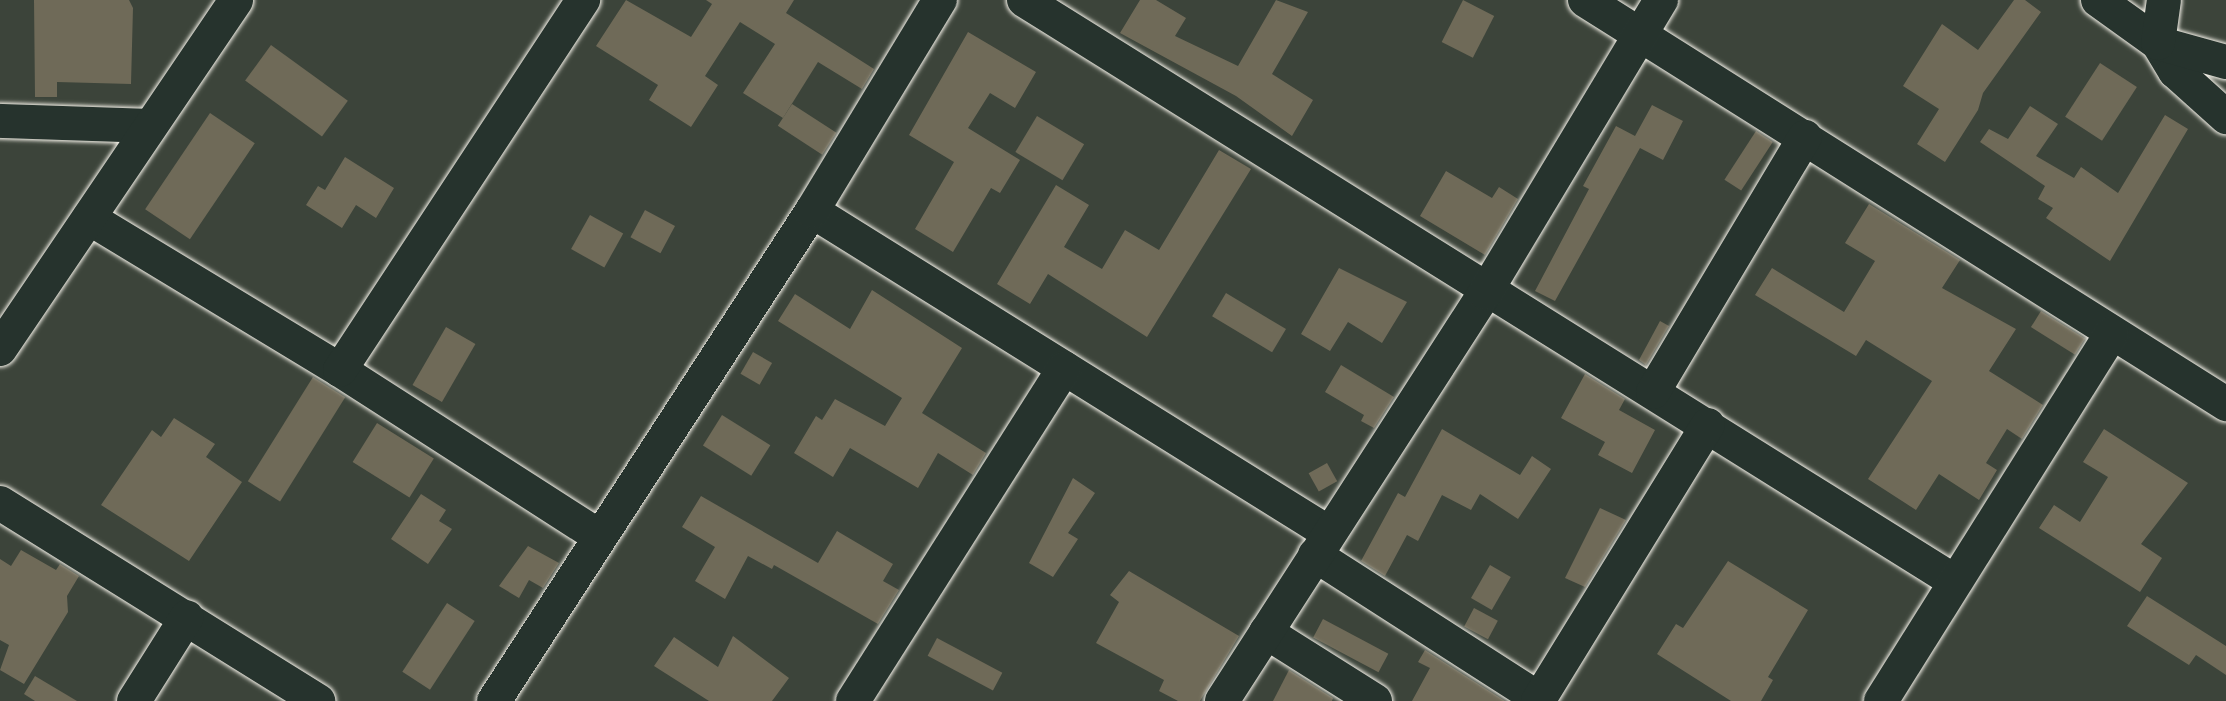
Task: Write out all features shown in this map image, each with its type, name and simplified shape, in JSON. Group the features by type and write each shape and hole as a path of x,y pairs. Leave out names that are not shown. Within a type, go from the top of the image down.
{"street":[{"path":"0,349 236,0"},
{"path":"340,370 583,0"},
{"path":"494,701 812,211 940,0"},
{"path":"1024,0 1485,293 1708,425 1954,581"},
{"path":"1585,0 2226,404"},
{"path":"1222,701 1485,293 1661,0"},
{"path":"2098,0 2158,43 2226,62"},
{"path":"2164,0 2158,43 2175,71 2226,117"},
{"path":"0,121 150,126"},
{"path":"1653,392 1805,137"},
{"path":"812,211 1064,368 1322,544 1538,700 1708,425"},
{"path":"89,218 340,370 599,536"},
{"path":"1881,701 2112,333"},
{"path":"853,701 1064,368"},
{"path":"0,503 318,701"},
{"path":"134,701 187,617"},
{"path":"1266,632 1375,701"}],"building":[{"path":"34,0 129,0 133,8 131,84 57,82 57,97 35,97"},
{"path":"626,0 691,37 712,4 706,0 794,0 786,13 874,69 862,89 818,62 783,118 743,93 775,44 740,22 705,76 718,85 691,127 649,100 658,85 596,46"},
{"path":"1140,0 1156,0 1186,18 1175,36 1238,66 1276,0 1308,12 1272,74 1313,100 1292,136 1236,96 1120,33"},
{"path":"1463,0 1494,16 1473,58 1442,42"},
{"path":"2014,0 2025,0 2041,12 1983,93 1978,110 1945,162 1917,144 1939,109 1903,86 1942,24 1978,50"},
{"path":"968,32 1036,72 1015,108 990,93 968,128 1020,160 1000,193 991,188 953,252 915,229 954,162 909,135"},
{"path":"271,45 348,101 322,136 245,81"},
{"path":"2100,63 2137,87 2102,141 2065,117"},
{"path":"792,104 836,133 822,155 778,126"},
{"path":"1652,105 1683,121 1663,160 1640,148 1555,301 1535,291 1589,189 1583,186 1616,126 1635,136"},
{"path":"2030,106 2058,124 2036,156 2074,178 2081,167 2118,193 2165,115 2188,129 2110,261 2046,218 2053,208 2038,199 2045,186 1980,142 1989,129 2008,139"},
{"path":"210,113 255,143 190,239 145,209"},
{"path":"1037,116 1084,144 1063,180 1015,152"},
{"path":"1756,131 1773,142 1741,191 1724,180"},
{"path":"1219,150 1251,169 1147,337 1048,274 1030,304 997,284 1056,185 1089,205 1064,247 1102,269 1125,230 1159,250"},
{"path":"345,157 394,188 376,218 356,205 342,228 306,205 318,186 325,190"},
{"path":"1446,171 1492,198 1499,187 1518,199 1485,255 1420,216"},
{"path":"1869,204 1960,260 1942,288 2016,329 1989,371 2043,405 2022,439 2007,429 1986,463 1997,470 1979,500 1939,474 1916,510 1868,479 1932,381 1866,340 1856,356 1755,295 1772,268 1844,312 1875,261 1845,243"},
{"path":"645,210 675,226 660,253 630,237"},
{"path":"590,215 623,233 604,268 571,249"},
{"path":"1339,268 1407,302 1382,343 1348,322 1330,351 1301,334"},
{"path":"872,290 962,348 922,413 986,453 973,475 938,453 918,488 850,448 833,477 794,453 816,416 822,420 835,399 885,426 902,398 778,321 795,294 850,329"},
{"path":"1226,293 1286,329 1272,352 1212,316"},
{"path":"2041,311 2085,339 2075,355 2031,327"},
{"path":"1660,321 1669,326 1646,365 1639,360"},
{"path":"446,327 475,344 442,402 412,385"},
{"path":"753,352 772,363 760,385 740,374"},
{"path":"1341,365 1394,397 1374,428 1361,421 1364,415 1325,392"},
{"path":"1585,374 1625,399 1619,410 1655,430 1632,473 1598,455 1605,442 1561,418"},
{"path":"313,377 345,397 280,501 248,481"},
{"path":"722,415 770,445 751,476 703,446"},
{"path":"174,418 215,444 206,457 242,482 189,561 101,505 152,430 161,437"},
{"path":"377,423 434,459 409,498 353,462"},
{"path":"1442,429 1520,475 1532,456 1551,469 1518,519 1480,494 1471,510 1442,495 1418,541 1407,535 1385,576 1361,561 1398,493 1405,497"},
{"path":"2104,429 2188,483 2141,544 2162,558 2140,592 2039,528 2054,505 2080,522 2108,477 2083,462"},
{"path":"1327,463 1337,481 1319,492 1309,473"},
{"path":"1073,478 1095,493 1068,533 1078,539 1053,577 1029,563"},
{"path":"421,494 446,510 439,521 452,529 428,564 391,539"},
{"path":"701,496 818,563 837,531 893,564 883,581 899,590 878,624 774,565 772,569 748,556 725,599 695,581 715,547 682,527"},
{"path":"1600,508 1626,520 1585,587 1565,578"},
{"path":"528,546 559,563 543,588 529,580 519,598 499,586"},
{"path":"21,550 56,570 60,564 79,576 67,596 68,612 24,684 0,670 9,645 0,640 0,559 11,566"},
{"path":"1728,561 1808,610 1768,677 1773,680 1761,701 1731,701 1657,654 1676,624 1683,628"},
{"path":"1490,565 1511,577 1492,610 1471,598"},
{"path":"1129,571 1239,636 1200,701 1178,701 1159,691 1164,680 1096,643 1119,602 1110,595"},
{"path":"2147,596 2226,646 2226,675 2196,655 2189,665 2127,626"},
{"path":"447,603 475,621 430,690 402,672"},
{"path":"1474,608 1498,621 1488,639 1464,627"},
{"path":"1323,619 1388,654 1378,672 1313,638"},
{"path":"733,636 789,678 772,701 709,701 654,666 674,637 718,667"},
{"path":"937,638 1002,673 993,690 928,656"},
{"path":"1425,650 1505,701 1412,701 1430,668 1418,662"},
{"path":"1289,670 1333,698 1332,701 1273,701"},
{"path":"35,676 77,701 35,701 24,694"}]}
